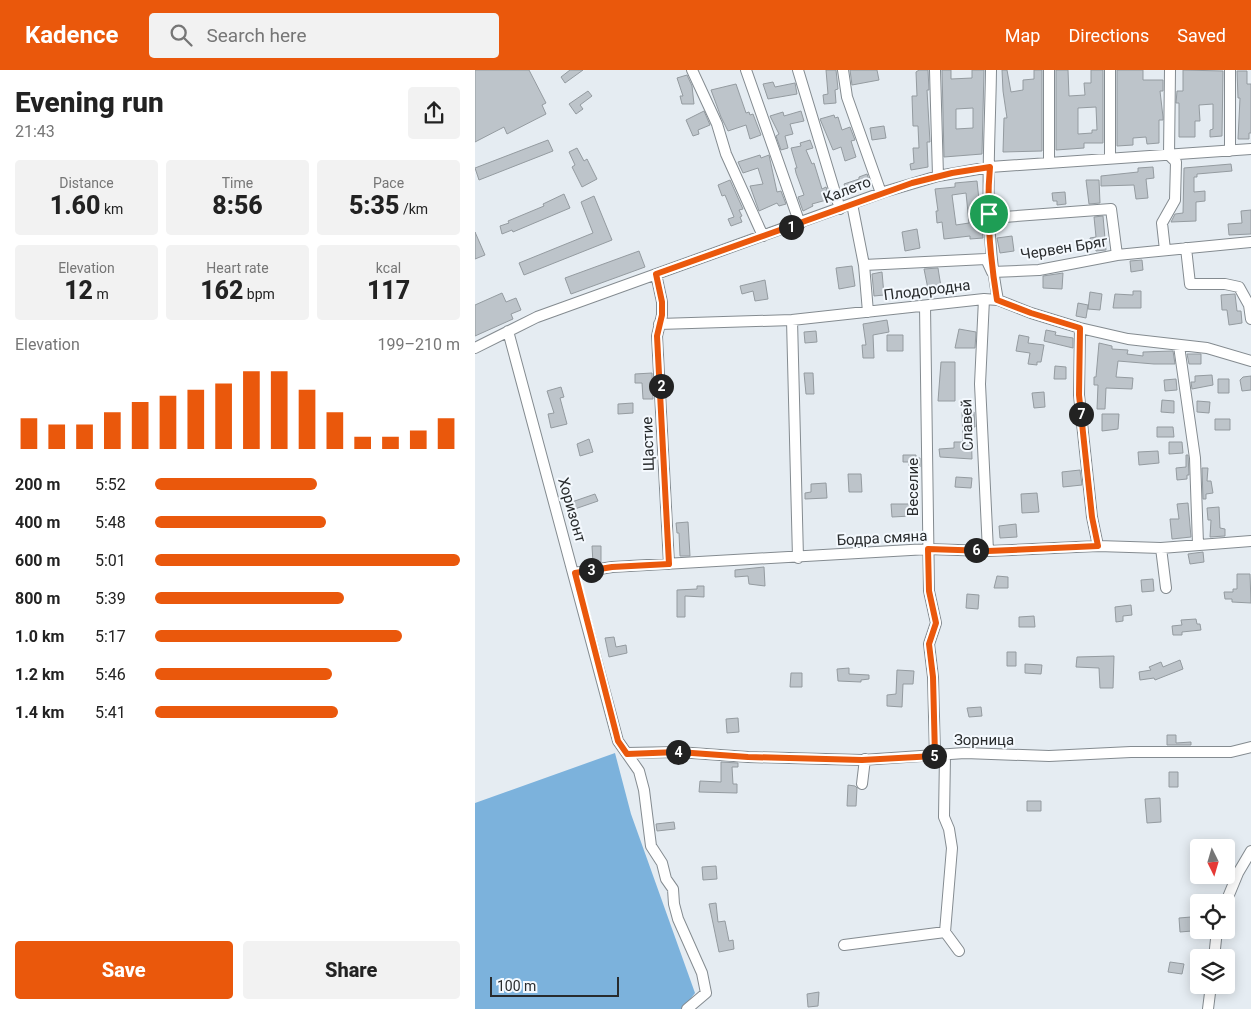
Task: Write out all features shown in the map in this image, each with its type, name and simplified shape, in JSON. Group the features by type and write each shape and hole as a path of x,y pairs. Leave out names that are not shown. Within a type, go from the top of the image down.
{"street":[{"path":"693,70 717,124 726,154 763,236"},
{"path":"746,70 800,224"},
{"path":"798,70 840,209"},
{"path":"843,70 847,96 881,193"},
{"path":"935,70 938,176"},
{"path":"991,70 990,167 987,192 992,272 997,300"},
{"path":"1049,70 1049,163"},
{"path":"1110,70 1110,158"},
{"path":"1165,250 1162,222 1175,200 1176,162 1169,155 1169,70"},
{"path":"1230,151 1231,70"},
{"name":"Калето","path":"475,348 537,317 800,224 881,193 938,176 990,167 1251,150"},
{"path":"852,204 864,265 868,312"},
{"path":"989,218 1111,209 1117,255"},
{"name":"Червен Бряг","path":"992,272 1039,270 1117,255 1251,242"},
{"path":"1186,248 1189,284 1225,284 1239,287 1249,306 1251,319"},
{"path":"864,265 986,259 992,272"},
{"name":"Щастие","path":"656,274 662,302 662,315 657,336 669,564"},
{"name":"Плодородна","path":"659,324 792,320 984,299 997,300 1080,328 1128,339 1207,348 1251,361"},
{"name":"Славей","path":"984,299 980,384 988,551"},
{"name":"Веселие","path":"925,306 929,591 936,623 929,644 944,817 949,829 952,848 945,932"},
{"path":"792,320 798,558"},
{"path":"1080,328 1079,395 1092,517 1098,546"},
{"name":"Хоризонт","path":"509,331 527,406 575,573 618,741 639,771 644,790 651,846 661,863 666,879 673,889 678,919 702,973 706,993 687,1009"},
{"path":"1179,346 1195,458 1198,544"},
{"name":"Бодра смяна","path":"575,573 612,567 798,558 928,549 988,551 1098,546 1161,548 1251,541"},
{"path":"1161,548 1166,588"},
{"name":"Зорница","path":"627,754 678,752 748,757 865,759 965,753 1049,756 1131,752 1231,752 1251,747"},
{"path":"862,784 865,759"},
{"path":"1229,894 1251,850"},
{"path":"844,945 945,932 959,951"},
{"path":"1208,1009 1210,994"}],"shaded area":[{"path":"615,753 631,814 695,993 683,1009 475,1009 475,803"}],"building":[{"path":"475,70 529,70 546,103 542,105 546,114 507,134 504,127 475,142"},
{"path":"570,70 583,70 565,83 561,77"},
{"path":"826,70 836,70 838,89 835,90 836,103 824,104 823,95 828,94"},
{"path":"850,70 877,70 879,80 852,85"},
{"path":"928,70 929,90 927,90 930,142 927,142 928,167 911,170 910,164 914,163 913,148 919,148 918,126 913,126 912,96 917,96 916,72"},
{"path":"942,70 951,70 951,79 972,78 972,70 984,70 982,154 944,157","holes":["973,108 973,128 956,129 956,109"]},
{"path":"1002,70 1007,70 1011,92 1023,90 1023,80 1034,79 1034,70 1042,70 1042,151 1003,152 1004,118 1007,118"},
{"path":"1056,70 1068,70 1069,96 1085,95 1084,83 1091,83 1091,70 1103,70 1103,143 1084,143 1084,148 1056,150","holes":["1096,107 1097,130 1092,130 1092,133 1078,134 1078,108"]},
{"path":"1117,70 1143,70 1143,80 1163,80 1163,91 1160,91 1163,120 1159,120 1159,143 1147,144 1146,137 1133,138 1133,145 1117,146"},
{"path":"1183,70 1223,71 1222,136 1210,137 1210,130 1213,129 1213,104 1199,105 1200,121 1195,121 1195,137 1179,137 1179,103 1176,103 1177,91 1183,91"},
{"path":"1237,71 1247,71 1247,84 1251,84 1251,133 1249,133 1249,139 1238,139 1240,98 1238,98"},
{"path":"687,75 692,86 694,104 682,104 680,96 683,96 677,78"},
{"path":"773,82 775,87 795,83 797,94 768,99 763,84"},
{"path":"736,84 746,113 753,114 761,135 750,139 746,125 728,131 721,117 711,90"},
{"path":"588,91 592,96 580,105 583,109 576,114 569,104"},
{"path":"704,111 710,125 698,130 699,134 693,136 686,120"},
{"path":"801,111 804,121 790,124 793,134 785,136 788,148 781,150 776,136 779,134 770,116 783,112 784,116"},
{"path":"834,115 835,118 838,117 842,130 850,127 855,140 851,141 856,157 845,161 841,147 833,150 820,119"},
{"path":"884,126 886,138 872,140 870,128"},
{"path":"548,140 553,151 479,180 475,168"},
{"path":"810,140 813,148 806,150 812,164 814,163 822,189 826,187 830,199 812,204 813,206 803,211 798,197 804,195 796,173 795,168 797,168 791,148 801,146 800,143"},
{"path":"577,148 584,161 587,159 597,179 582,187 572,167 575,165 569,152"},
{"path":"760,155 761,158 769,155 777,192 781,191 786,204 779,206 777,203 759,211 750,186 763,184 758,168 743,173 738,162"},
{"path":"1231,164 1232,171 1197,174 1197,177 1194,177 1194,192 1205,191 1205,201 1196,202 1196,221 1171,222 1175,214 1183,213 1184,168"},
{"path":"1153,167 1154,178 1146,179 1148,198 1136,199 1134,185 1101,186 1101,176 1138,172 1138,168"},
{"path":"867,174 870,183 847,192 844,184"},
{"path":"730,180 743,209 739,210 742,222 731,226 728,219 734,217 725,195 722,196 718,185"},
{"path":"1086,180 1099,180 1100,203 1089,204"},
{"path":"977,181 983,238 970,239 970,236 944,239 942,222 937,223 936,211 938,211 935,189 955,187 955,183","holes":["966,193 969,223 956,225 952,195"]},
{"path":"1065,192 1066,204 1057,205 1057,201 1053,201 1052,193"},
{"path":"564,194 570,208 513,232 512,230 502,234 500,226 544,206 543,204"},
{"path":"594,196 612,240 524,275 519,263 593,233 581,202"},
{"path":"1251,210 1251,234 1229,235 1228,224 1242,223 1241,211"},
{"path":"1103,216 1106,250 1096,251 1095,247 1091,247 1090,238 1096,237 1094,217"},
{"path":"917,229 920,248 905,251 902,232"},
{"path":"475,232 485,255 475,259"},
{"path":"1012,236 1014,251 1000,253 997,238"},
{"path":"639,251 645,267 571,294 565,278"},
{"path":"1142,260 1143,270 1131,272 1130,261"},
{"path":"852,266 855,286 839,289 836,268"},
{"path":"938,268 941,287 928,289 924,269"},
{"path":"882,272 884,295 874,296 872,274"},
{"path":"1063,273 1062,289 1043,288 1043,276"},
{"path":"765,280 768,299 755,301 753,291 742,294 740,286"},
{"path":"1133,291 1141,291 1141,308 1113,308 1115,294 1133,295"},
{"path":"1090,292 1102,294 1100,310 1088,309"},
{"path":"502,293 506,302 516,298 521,310 511,314 513,319 475,336 475,305"},
{"path":"1235,294 1237,311 1241,311 1242,323 1229,325 1227,310 1222,310 1221,295"},
{"path":"1078,303 1088,305 1086,318 1076,316"},
{"path":"887,320 889,332 873,335 874,358 863,358 862,345 866,345 863,324"},
{"path":"959,329 976,332 975,348 955,348"},
{"path":"1046,330 1056,332 1055,335 1073,338 1073,348 1044,341"},
{"path":"816,331 817,342 805,343 804,332"},
{"path":"887,335 903,335 903,351 887,351"},
{"path":"1019,335 1029,337 1028,343 1044,345 1041,362 1037,362 1037,365 1028,364 1030,353 1016,351"},
{"path":"1099,343 1112,346 1112,349 1128,350 1127,354 1143,356 1143,352 1173,351 1175,364 1118,361 1116,377 1133,378 1132,389 1106,388 1105,409 1097,409 1098,385 1094,385 1094,377 1096,377"},
{"path":"1187,354 1201,354 1201,364 1189,364"},
{"path":"941,362 955,362 955,401 938,401"},
{"path":"1055,366 1066,367 1066,379 1054,379"},
{"path":"652,373 653,399 643,399 642,383 635,383 635,374"},
{"path":"804,373 813,373 814,394 806,394"},
{"path":"1212,375 1213,385 1192,389 1191,382 1195,382 1195,376"},
{"path":"1251,376 1251,390 1242,391 1240,380 1243,377"},
{"path":"1176,379 1177,390 1165,391 1164,380"},
{"path":"1218,379 1229,379 1229,393 1218,393"},
{"path":"561,387 564,397 560,398 567,424 551,428 548,414 554,413 547,391"},
{"path":"1044,392 1045,407 1034,408 1032,393"},
{"path":"1162,400 1174,401 1174,413 1161,412"},
{"path":"1197,401 1210,402 1209,413 1197,412"},
{"path":"633,403 633,413 618,414 618,404"},
{"path":"962,412 974,412 975,427 971,427 972,459 940,457 939,449 954,448 954,442 963,442"},
{"path":"1102,414 1119,414 1118,429 1102,431"},
{"path":"1215,419 1230,419 1230,430 1215,430"},
{"path":"1157,427 1173,427 1174,437 1157,437"},
{"path":"589,439 593,452 580,456 577,444"},
{"path":"1169,442 1182,442 1183,453 1169,454"},
{"path":"1158,451 1159,463 1139,465 1138,452"},
{"path":"903,455 916,455 916,458 920,458 920,467 909,466 909,462 903,462"},
{"path":"1186,455 1188,455 1189,475 1187,475 1187,479 1177,480 1176,468 1186,467"},
{"path":"1202,468 1208,468 1207,481 1211,481 1213,493 1206,494 1206,499 1203,499"},
{"path":"1080,470 1082,485 1063,487 1062,472"},
{"path":"848,474 861,474 862,492 849,492"},
{"path":"956,477 972,478 971,488 955,487"},
{"path":"826,483 827,498 805,499 805,493 811,492 811,484"},
{"path":"1037,493 1039,512 1022,513 1021,494"},
{"path":"595,494 598,501 569,511 566,504"},
{"path":"1188,503 1191,537 1172,539 1170,519 1179,519 1177,504"},
{"path":"891,504 910,504 911,516 892,517"},
{"path":"1219,507 1220,528 1225,529 1225,536 1210,537 1211,520 1208,520 1207,508"},
{"path":"688,522 690,556 680,556 679,533 677,533 676,523"},
{"path":"1016,524 1017,537 1000,538 999,526"},
{"path":"592,546 601,546 601,562 593,563"},
{"path":"1203,552 1204,562 1190,564 1188,554"},
{"path":"764,567 765,586 749,584 748,576 735,577 735,570"},
{"path":"1237,574 1250,574 1251,603 1232,602 1232,599 1225,599 1224,592 1233,592 1233,589 1237,589"},
{"path":"997,576 1008,577 1008,588 994,588"},
{"path":"1153,579 1154,591 1142,592 1141,580"},
{"path":"697,586 704,586 704,597 685,596 685,617 677,617 677,590 697,589"},
{"path":"967,594 979,595 978,609 966,608"},
{"path":"1131,605 1132,615 1123,616 1123,621 1116,622 1115,607"},
{"path":"1034,616 1035,627 1019,627 1019,617"},
{"path":"1196,619 1197,624 1200,624 1201,630 1182,632 1182,635 1173,635 1172,626 1182,625 1181,620"},
{"path":"614,637 616,647 626,645 627,653 609,657 605,638"},
{"path":"1007,652 1016,652 1016,666 1007,666"},
{"path":"1114,656 1113,688 1100,688 1099,668 1076,667 1077,657"},
{"path":"1180,660 1183,669 1155,680 1154,678 1140,680 1139,672 1151,670 1149,667 1161,662 1163,667"},
{"path":"1025,664 1042,665 1041,674 1025,673"},
{"path":"849,668 849,674 869,675 869,679 861,680 861,682 838,681 837,669"},
{"path":"897,670 914,671 913,684 903,684 902,707 887,706 887,695 896,694"},
{"path":"791,673 802,673 802,687 790,687"},
{"path":"981,707 982,716 969,717 967,708"},
{"path":"738,718 739,732 727,733 726,719"},
{"path":"1167,735 1176,735 1176,743 1191,742 1191,745 1167,745"},
{"path":"721,762 738,763 738,767 732,767 733,784 737,784 737,793 699,792 700,781 721,782"},
{"path":"1169,772 1178,772 1178,787 1169,787"},
{"path":"848,785 857,788 856,806 847,806"},
{"path":"1160,798 1161,822 1147,823 1145,799"},
{"path":"1027,801 1041,801 1041,811 1027,811"},
{"path":"674,822 675,829 657,831 656,824"},
{"path":"716,866 717,879 703,880 702,867"},
{"path":"716,903 718,922 725,921 729,941 733,940 734,949 719,952 709,904"},
{"path":"1190,917 1190,931 1180,932 1179,918"},
{"path":"1170,962 1184,964 1182,974 1168,972"},
{"path":"819,992 818,1006 808,1007 807,994"}],"route":[{"path":"990,167 987,192 989,214 992,272 997,300 1080,328 1079,395 1092,517 1098,546 988,551 928,549 929,591 931,608 936,623 929,644 933,677 935,756 862,760 748,757 678,752 627,754 618,741 575,573 612,567 669,564 657,336 662,315 662,302 656,274 912,183 952,173 990,167"}]}
